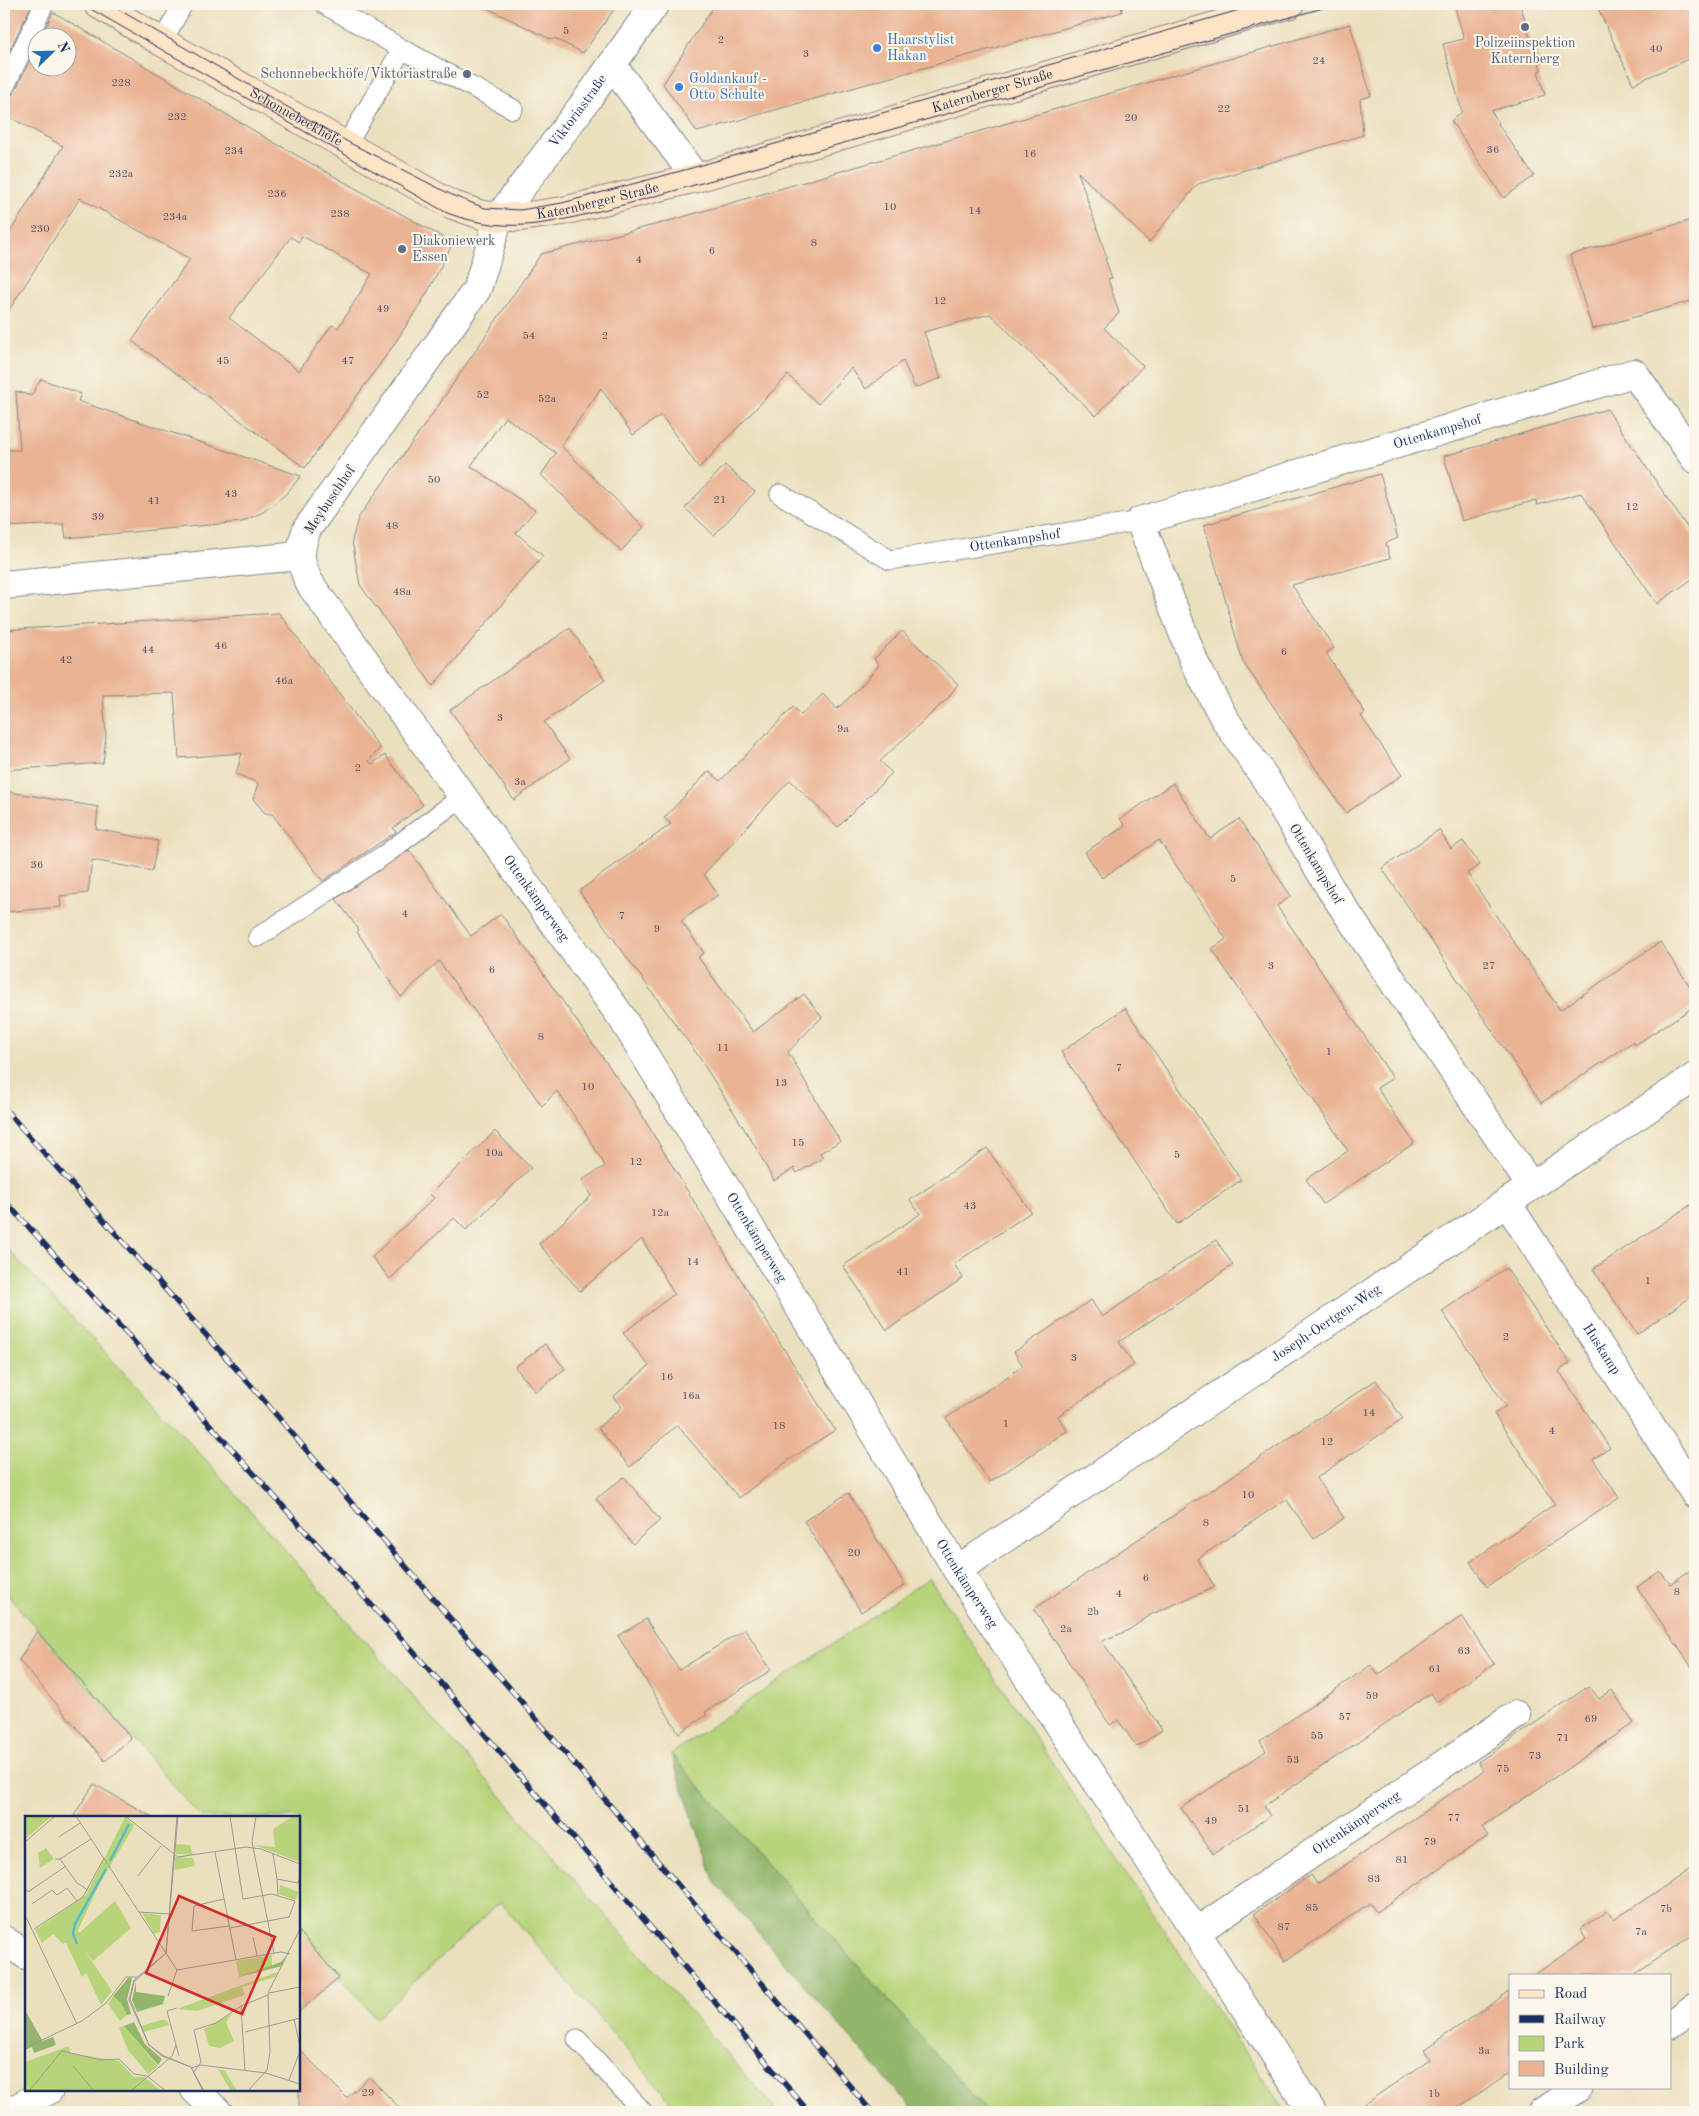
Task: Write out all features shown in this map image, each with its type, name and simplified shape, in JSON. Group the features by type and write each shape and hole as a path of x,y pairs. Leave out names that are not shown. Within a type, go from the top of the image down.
{"main road":[{"name":"Schonnebeckhöfe","path":"98,4 450,204 482,215 499,217"},
{"name":"Katernberger Straße","path":"499,217 520,218 563,211 696,178 1290,4"}],"street":[{"name":"Viktoriastraße","path":"499,217 655,4"},
{"path":"612,65 696,178"},
{"name":"Meybuschhof","path":"299,556 308,529 477,289 499,217"},
{"name":"Ottenkampshof","path":"1532,1186 1330,888 1267,781 1224,718 1195,664 1140,521 1634,373 1695,460"},
{"path":"4,585 299,556"},
{"name":"Ottenkämperweg","path":"299,556 310,584 622,1018 957,1570 1196,1932 1312,2112"},
{"name":"Joseph-Oertgen-Weg","path":"957,1570 1695,1078"},
{"name":"Huskamp","path":"1507,1203 1695,1494"},
{"name":"Ottenkämperweg","path":"1196,1932 1516,1715"},
{"path":"4,1940 25,1954"},
{"path":"1672,2024 1695,2008"},
{"path":"1548,2111 1578,2088"},
{"path":"10,2112 47,2091"},
{"path":"196,2091 218,2112"}],"lane":[{"path":"4,88 44,4"},
{"path":"162,42 183,4"},
{"path":"324,4 513,109"},
{"path":"346,146 402,49"},
{"name":"Ottenkampshof","path":"780,494 890,560 1140,521"},
{"path":"258,936 387,853 463,796"},
{"path":"577,2039 643,2112"}],"green space":[{"path":"4,1245 207,1461 778,2112 680,2112 500,1902 376,2018 300,1930 300,1816 200,1816 4,1591"},
{"path":"929,1578 1285,2112 987,2112 671,1754"},
{"path":"671,1754 987,2112 915,2112 715,1883"}],"building":[{"path":"4,4 32,4 4,62"},
{"path":"479,4 618,4 583,53"},
{"path":"715,4 1121,4 1122,12 697,132 663,84"},
{"path":"1454,4 1520,4 1532,44 1535,43 1541,71 1538,71 1545,95 1491,111 1534,176 1504,198 1451,121 1462,112 1443,44 1464,39"},
{"path":"1596,4 1695,4 1695,56 1633,84"},
{"path":"53,12 275,143 453,243 427,293 393,346 305,468 132,341 190,259 80,198 4,318 4,242 63,146 4,114 4,99 14,93 28,64 28,78 78,78 78,28 46,28","holes":["302,236 372,274 338,328 332,325 299,371 229,318 291,237 299,242"]},
{"path":"1350,24 1371,96 1360,99 1363,135 1198,184 1149,242 1078,172 1107,258 1105,259 1112,278 1108,279 1119,313 1104,328 1143,366 1096,416 990,314 924,332 941,378 915,388 903,361 866,389 851,368 818,404 788,375 699,468 661,415 633,435 601,388 561,446 644,527 621,551 541,475 556,453 505,417 471,466 535,510 516,533 543,556 433,686 360,585 352,541 358,518 436,409 541,254 662,223"},
{"path":"1695,219 1695,300 1592,329 1570,255"},
{"path":"41,379 81,394 78,401 301,476 286,494 263,512 242,522 66,538 64,524 4,527 4,450 20,450 16,391 31,396"},
{"path":"1607,409 1695,539 1695,577 1657,604 1581,493 1537,505 1536,500 1462,521 1444,456"},
{"path":"725,465 755,492 714,535 685,508"},
{"path":"1380,474 1398,538 1386,543 1390,558 1292,585 1334,648 1326,653 1365,713 1361,716 1402,775 1346,813 1243,662 1204,525"},
{"path":"279,613 380,748 369,761 372,764 385,755 423,805 393,828 396,832 323,881 272,814 265,813 253,799 258,783 236,774 242,753 179,758 174,693 103,695 106,736 103,763 4,770 4,630"},
{"path":"570,628 605,680 544,722 570,759 514,800 450,710"},
{"path":"902,631 958,684 948,698 880,761 892,773 838,827 790,780 704,874 718,895 681,921 704,953 698,957 753,1032 804,994 822,1017 788,1052 840,1141 820,1153 823,1158 797,1173 794,1168 774,1181 755,1146 699,1057 579,891 671,824 664,818 709,771 720,781 793,707 801,715 823,694 837,709 879,665 874,659"},
{"path":"1173,783 1210,839 1239,819 1291,896 1277,906 1393,1078 1377,1088 1414,1143 1323,1204 1306,1179 1348,1151 1212,949 1226,939 1159,840 1102,878 1085,852 1125,826 1120,819"},
{"path":"4,791 98,807 96,829 158,841 152,871 92,860 88,893 60,896 61,907 4,912"},
{"path":"1439,830 1451,849 1463,841 1480,865 1467,873 1560,1010 1660,942 1695,994 1695,1006 1635,1045 1633,1042 1541,1103 1382,868"},
{"path":"409,850 471,936 501,914 632,1099 763,1316 835,1430 789,1460 739,1498 677,1425 630,1467 598,1428 622,1407 613,1397 649,1366 623,1333 674,1294 642,1239 580,1291 539,1244 591,1196 582,1180 605,1166 584,1130 557,1091 542,1106 439,961 401,997 357,932 359,930 336,899"},
{"path":"1125,1008 1241,1180 1177,1224 1061,1052"},
{"path":"495,1131 531,1168 466,1230 454,1218 390,1279 372,1257 434,1198 430,1194"},
{"path":"987,1148 1031,1212 954,1264 963,1278 887,1330 843,1266 920,1214 910,1200"},
{"path":"1695,1202 1695,1294 1637,1334 1593,1269"},
{"path":"1216,1240 1233,1265 1119,1342 1134,1365 1058,1416 1067,1431 990,1482 946,1418 1023,1366 1014,1352 1091,1300 1102,1317"},
{"path":"1506,1268 1570,1363 1559,1371 1610,1448 1593,1459 1619,1498 1487,1587 1470,1562 1555,1504 1494,1414 1506,1406 1442,1311"},
{"path":"545,1344 565,1369 536,1392 515,1367"},
{"path":"1376,1380 1403,1419 1316,1478 1344,1518 1314,1539 1286,1499 1197,1559 1215,1587 1152,1614 1127,1631 1102,1641 1162,1730 1137,1747 1118,1720 1110,1725 1034,1609"},
{"path":"624,1477 660,1520 633,1544 596,1499"},
{"path":"848,1493 905,1585 861,1612 804,1521"},
{"path":"1695,1567 1695,1672 1637,1587 1660,1571 1670,1584"},
{"path":"1462,1616 1494,1664 1437,1702 1431,1693 1374,1731 1264,1806 1270,1816 1213,1854 1181,1808 1266,1751 1260,1741 1371,1665 1378,1675"},
{"path":"646,1619 679,1670 745,1629 771,1670 705,1712 707,1715 679,1733 618,1636"},
{"path":"37,1631 131,1738 105,1761 19,1660"},
{"path":"1589,1686 1599,1699 1612,1690 1634,1723 1482,1827 1488,1836 1376,1912 1370,1903 1285,1961 1254,1914 1311,1875 1317,1884 1484,1771 1478,1762"},
{"path":"94,1784 150,1816 74,1816"},
{"path":"1695,1866 1695,1933 1634,1974 1535,1974 1586,1939 1580,1930 1607,1911 1614,1920"},
{"path":"300,1932 339,1978 300,2011"},
{"path":"1509,1992 1509,2074 1451,2112 1352,2112 1430,2060 1424,2050"},
{"path":"300,2050 347,2098 369,2077 404,2112 299,2112"}],"tram line":[{"path":"82,4 447,213 472,220 516,225 538,224 581,216 627,204 1337,4"},
{"path":"109,4 348,142 454,196 485,208 520,210 562,203 688,169 1260,4"}],"railway":[{"path":"4,1108 255,1390 872,2112"},
{"path":"4,1200 213,1428 426,1666 809,2112"}],"place":[{"name":"Polizeiinspektion Katernberg","path":"1525,27"},
{"name":"Haarstylist Hakan","path":"877,48"},
{"name":"Schonnebeckhöfe/Viktoriastraße","path":"467,74"},
{"name":"Goldankauf - Otto Schulte","path":"679,87"},
{"name":"Diakoniewerk Essen","path":"402,249"}]}
